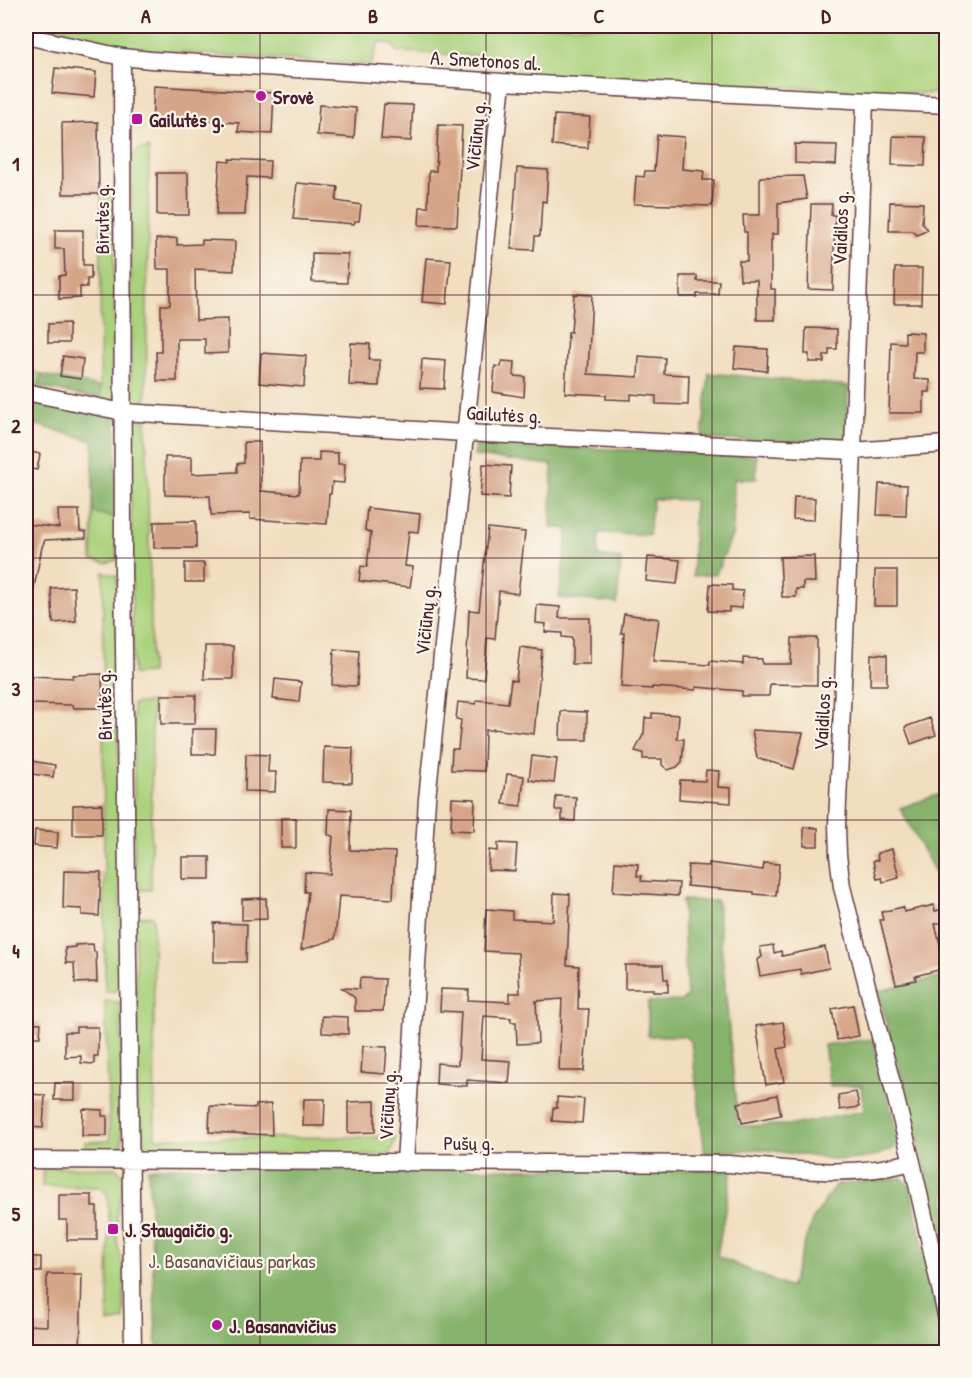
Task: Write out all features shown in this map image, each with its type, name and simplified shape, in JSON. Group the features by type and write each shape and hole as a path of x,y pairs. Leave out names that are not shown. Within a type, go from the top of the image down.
{"street":[{"name":"A. Smetonos al.","path":"26,36 122,57 502,82 946,105"},
{"name":"Birutės g.","path":"122,57 123,412 133,1353"},
{"name":"Vičiūnų g.","path":"405,1163 426,799 502,82"},
{"name":"Vaidilos g.","path":"865,101 838,855 845,898 912,1162 946,1315"},
{"name":"Gailutės g.","path":"26,392 123,412 465,433 853,451 946,444"},
{"name":"Pušų g.","path":"26,1160 729,1164 846,1173 871,1171 912,1162"}],"green space":[{"path":"26,26 946,26 946,80 935,82 934,94 550,76 517,73 518,57 399,52 390,44 379,42 371,65 156,51 116,46"},
{"path":"149,148 146,409 132,406 131,402 131,156 139,150"},
{"path":"114,189 115,397 111,401 100,399 101,191"},
{"path":"26,369 42,375 38,387 26,384"},
{"path":"709,373 848,386 846,444 702,439"},
{"path":"42,375 101,387 100,399 38,387"},
{"path":"26,399 112,416 116,420 116,518 93,512 93,441 26,422"},
{"path":"136,420 146,420 151,673 133,674 130,425"},
{"path":"480,443 757,456 756,479 734,479 733,533 716,574 693,576 694,500 653,499 649,535 599,533 598,556 621,559 617,603 559,598 568,529 551,527 552,465 474,456 476,446"},
{"path":"93,512 116,518 117,560 106,563 92,560"},
{"path":"103,572 117,576 118,709 112,715 103,716"},
{"path":"152,702 151,890 135,890 133,704"},
{"path":"103,726 113,727 118,731 121,990 105,992"},
{"path":"946,792 946,910 937,876 900,808"},
{"path":"682,900 717,901 738,1126 793,1125 864,1111 861,1085 830,1086 824,1045 874,1039 898,1138 897,1146 878,1155 848,1160 759,1149 705,1154 691,1042 684,1036 648,1036 648,1002 681,1001 687,997"},
{"path":"153,916 155,1138 396,1137 387,1155 147,1154 138,1149 135,917"},
{"path":"946,976 946,1258 926,1171 878,991"},
{"path":"105,1001 121,1002 122,1145 117,1152 85,1154 85,1142 110,1141"},
{"path":"43,1167 116,1168 123,1175 123,1187 117,1210 117,1243 124,1269 124,1320 108,1323 109,1212 107,1194 102,1188 97,1187 42,1186"},
{"name":"J. Basanavičiaus parkas","path":"164,1167 732,1170 717,1256 790,1288 812,1221 835,1185 902,1178 910,1186 946,1352 157,1352 148,1169"}],"building":[{"path":"55,68 96,72 94,97 52,93"},
{"path":"154,86 274,93 272,134 238,132 239,123 182,119 181,128 152,126"},
{"path":"384,104 413,105 411,141 381,139"},
{"path":"319,105 356,108 354,138 317,135"},
{"path":"554,115 590,117 588,148 552,145"},
{"path":"98,122 99,194 63,194 62,123"},
{"path":"438,125 462,126 457,226 419,225 420,207 428,207 429,171 436,171"},
{"path":"657,135 684,137 682,169 704,171 703,180 714,180 712,206 634,204 636,176 644,177 645,171 654,171"},
{"path":"893,136 926,137 925,166 892,165"},
{"path":"795,144 837,145 836,165 795,163"},
{"path":"230,159 270,161 269,178 247,177 245,215 216,215 220,161 230,162"},
{"path":"517,168 548,170 546,202 542,201 540,236 535,236 534,250 511,249"},
{"path":"157,173 188,173 189,215 157,215"},
{"path":"803,176 807,199 778,203 778,234 772,234 771,240 771,289 775,289 775,320 757,320 757,280 740,280 739,261 747,261 747,232 744,232 743,215 760,215 760,177"},
{"path":"297,183 338,187 336,201 361,205 359,221 355,221 354,224 293,219"},
{"path":"890,202 923,203 922,223 928,230 917,235 913,231 889,231"},
{"path":"811,204 832,204 831,215 835,215 833,290 808,289"},
{"path":"55,230 83,230 83,265 91,265 91,279 87,279 87,287 80,287 80,298 59,299 59,276 65,275 64,249 55,249"},
{"path":"177,238 177,245 202,244 202,240 235,241 234,271 195,269 196,320 228,319 228,353 205,354 205,339 177,339 177,381 157,381 156,352 161,352 161,305 170,305 170,269 157,269 156,239"},
{"path":"312,253 348,254 347,283 312,282"},
{"path":"426,258 451,260 447,304 422,302"},
{"path":"895,268 922,268 921,304 894,304"},
{"path":"680,276 697,276 697,281 719,281 718,294 680,297"},
{"path":"574,294 592,295 588,374 638,377 639,356 665,358 664,374 689,375 688,405 656,404 656,396 631,394 631,400 606,399 606,395 565,393 568,332 571,332"},
{"path":"69,323 69,343 48,343 48,324"},
{"path":"806,328 837,329 837,349 829,349 829,355 824,355 824,362 809,362 809,354 805,354"},
{"path":"905,332 923,333 923,352 915,352 914,379 930,380 930,392 924,392 924,413 889,413 891,342 905,343"},
{"path":"351,343 370,344 369,360 380,360 379,386 349,385"},
{"path":"736,347 768,349 767,371 734,368"},
{"path":"261,353 306,356 304,387 259,383"},
{"path":"63,356 83,359 81,379 60,376"},
{"path":"422,359 446,361 444,389 420,388"},
{"path":"502,361 515,362 514,376 525,377 524,397 493,392 495,366 501,367"},
{"path":"244,442 260,442 261,491 299,494 300,461 319,461 319,452 338,453 338,464 345,464 344,483 332,482 327,524 250,519 250,514 211,515 210,496 165,495 165,457 192,457 192,474 237,472 237,464 244,463"},
{"path":"26,451 40,454 37,470 26,468"},
{"path":"483,464 511,466 509,498 480,496"},
{"path":"879,484 907,485 906,516 877,515"},
{"path":"794,497 815,498 814,520 793,519"},
{"path":"367,508 420,514 418,532 409,531 405,566 413,567 410,587 359,581 361,566 367,567 371,533 365,530"},
{"path":"58,510 79,510 80,531 86,532 86,538 45,540 32,598 26,598 26,524 59,528"},
{"path":"196,521 196,548 154,548 154,522"},
{"path":"488,528 525,532 518,594 499,591 495,639 487,638 484,679 466,678 469,610 479,611"},
{"path":"814,556 815,582 803,582 803,589 796,589 796,597 782,597 780,557"},
{"path":"648,557 680,560 677,584 646,581"},
{"path":"185,563 204,563 204,582 185,582"},
{"path":"875,570 897,570 897,606 874,606"},
{"path":"710,584 732,585 732,590 743,591 742,608 729,607 729,612 708,611"},
{"path":"74,587 76,621 53,623 51,588"},
{"path":"537,605 560,607 559,618 590,618 590,664 572,664 572,638 562,637 562,633 545,632 546,624 536,623"},
{"path":"624,614 659,619 653,661 710,665 710,661 743,664 743,658 762,659 762,664 791,664 792,638 817,638 817,685 770,684 769,696 742,696 742,691 696,687 696,690 621,687 624,633 621,633"},
{"path":"205,646 233,646 233,679 204,679"},
{"path":"520,647 542,650 534,734 485,730 484,771 451,770 452,749 458,749 461,720 456,719 458,702 476,704 477,700 508,703 511,680 516,681"},
{"path":"334,649 359,651 357,686 332,685"},
{"path":"871,654 887,655 887,685 870,685"},
{"path":"102,674 103,708 30,704 31,676 73,678 73,675"},
{"path":"275,679 301,682 299,702 273,699"},
{"path":"161,695 196,695 195,724 161,724"},
{"path":"561,711 587,712 587,740 560,740"},
{"path":"652,713 679,715 677,739 684,739 682,762 677,767 668,770 662,765 662,759 643,759 643,753 635,751 644,733 645,718 652,718"},
{"path":"930,718 936,735 911,744 905,727"},
{"path":"192,729 216,729 215,754 192,754"},
{"path":"752,730 803,733 794,769 757,758"},
{"path":"324,747 353,748 352,783 323,782"},
{"path":"246,754 269,755 268,772 276,772 275,792 245,791"},
{"path":"532,756 557,759 554,783 529,780"},
{"path":"26,760 55,765 53,777 26,773"},
{"path":"706,770 719,771 718,787 731,788 731,803 679,799 680,780 705,781"},
{"path":"507,774 524,776 521,806 503,804"},
{"path":"556,796 576,797 575,821 562,820 562,810 555,810"},
{"path":"452,798 475,799 474,831 451,830"},
{"path":"102,804 102,835 73,835 73,805"},
{"path":"329,809 351,810 350,850 395,852 393,899 339,896 335,939 301,950 308,892 304,892 305,872 330,874 333,836 328,835"},
{"path":"281,818 296,818 296,848 281,848"},
{"path":"804,827 818,828 818,846 804,846"},
{"path":"35,830 58,832 57,848 34,846"},
{"path":"498,843 517,844 515,871 488,870 489,850 498,851"},
{"path":"892,849 899,878 883,882 882,878 877,879 873,861 878,860 877,853"},
{"path":"182,857 210,857 210,879 182,879"},
{"path":"615,862 638,864 637,876 642,876 641,881 679,883 678,896 613,892"},
{"path":"709,863 763,870 764,863 779,864 776,896 687,886 688,865 709,866"},
{"path":"64,871 101,872 99,916 82,915 82,909 63,908"},
{"path":"554,893 570,894 567,965 579,966 578,1009 589,1009 584,1071 559,1071 562,999 536,1001 538,1043 517,1044 516,1022 511,1022 511,1018 484,1016 481,1059 511,1061 509,1083 467,1080 467,1086 436,1084 437,1063 458,1065 461,1012 440,1011 441,989 469,990 468,1000 510,1002 510,993 520,993 518,953 484,951 486,909 512,911 512,919 553,921"},
{"path":"266,898 267,919 242,920 242,899"},
{"path":"934,905 935,911 943,909 946,921 935,924 946,968 915,976 916,980 896,984 880,920 883,920 881,912 903,907 904,912"},
{"path":"214,923 247,924 246,962 214,962"},
{"path":"93,944 94,952 96,952 97,982 75,983 74,963 66,963 65,948"},
{"path":"773,945 774,953 781,951 782,956 825,947 829,968 801,974 800,969 760,976 757,960 762,957 760,947"},
{"path":"625,965 663,965 664,979 668,979 668,992 653,992 653,989 625,989"},
{"path":"360,978 385,979 383,1011 355,1011 355,998 342,988 359,989"},
{"path":"853,1005 859,1036 837,1040 832,1009"},
{"path":"322,1016 348,1017 348,1034 322,1033"},
{"path":"26,1022 41,1023 40,1037 26,1037"},
{"path":"783,1022 787,1047 778,1049 784,1082 766,1085 756,1026"},
{"path":"76,1027 98,1027 98,1056 94,1056 94,1064 81,1063 81,1056 65,1057 65,1032 76,1032"},
{"path":"363,1046 387,1047 385,1074 361,1072"},
{"path":"55,1083 75,1083 75,1100 54,1100"},
{"path":"856,1092 859,1107 840,1110 838,1095"},
{"path":"26,1094 45,1095 43,1128 29,1127 29,1124 26,1124"},
{"path":"777,1095 781,1115 742,1123 738,1103"},
{"path":"557,1097 584,1099 582,1123 552,1121 553,1108 557,1108"},
{"path":"304,1099 325,1099 324,1126 303,1126"},
{"path":"375,1101 375,1132 348,1133 348,1102"},
{"path":"271,1104 272,1135 209,1132 210,1106 256,1108 256,1105"},
{"path":"83,1109 102,1110 102,1116 107,1116 107,1136 82,1136"},
{"path":"59,1195 92,1195 92,1207 97,1207 97,1240 67,1240 67,1220 59,1220"},
{"path":"26,1257 41,1257 41,1272 26,1272"},
{"path":"47,1274 82,1274 80,1353 26,1353 26,1325 47,1326"}],"place":[{"name":"Srovė","path":"261,96"},
{"name":"Gailutės g.","path":"137,119"},
{"name":"J. Staugaičio g.","path":"113,1229"},
{"name":"J. Basanavičius","path":"217,1325"}]}
